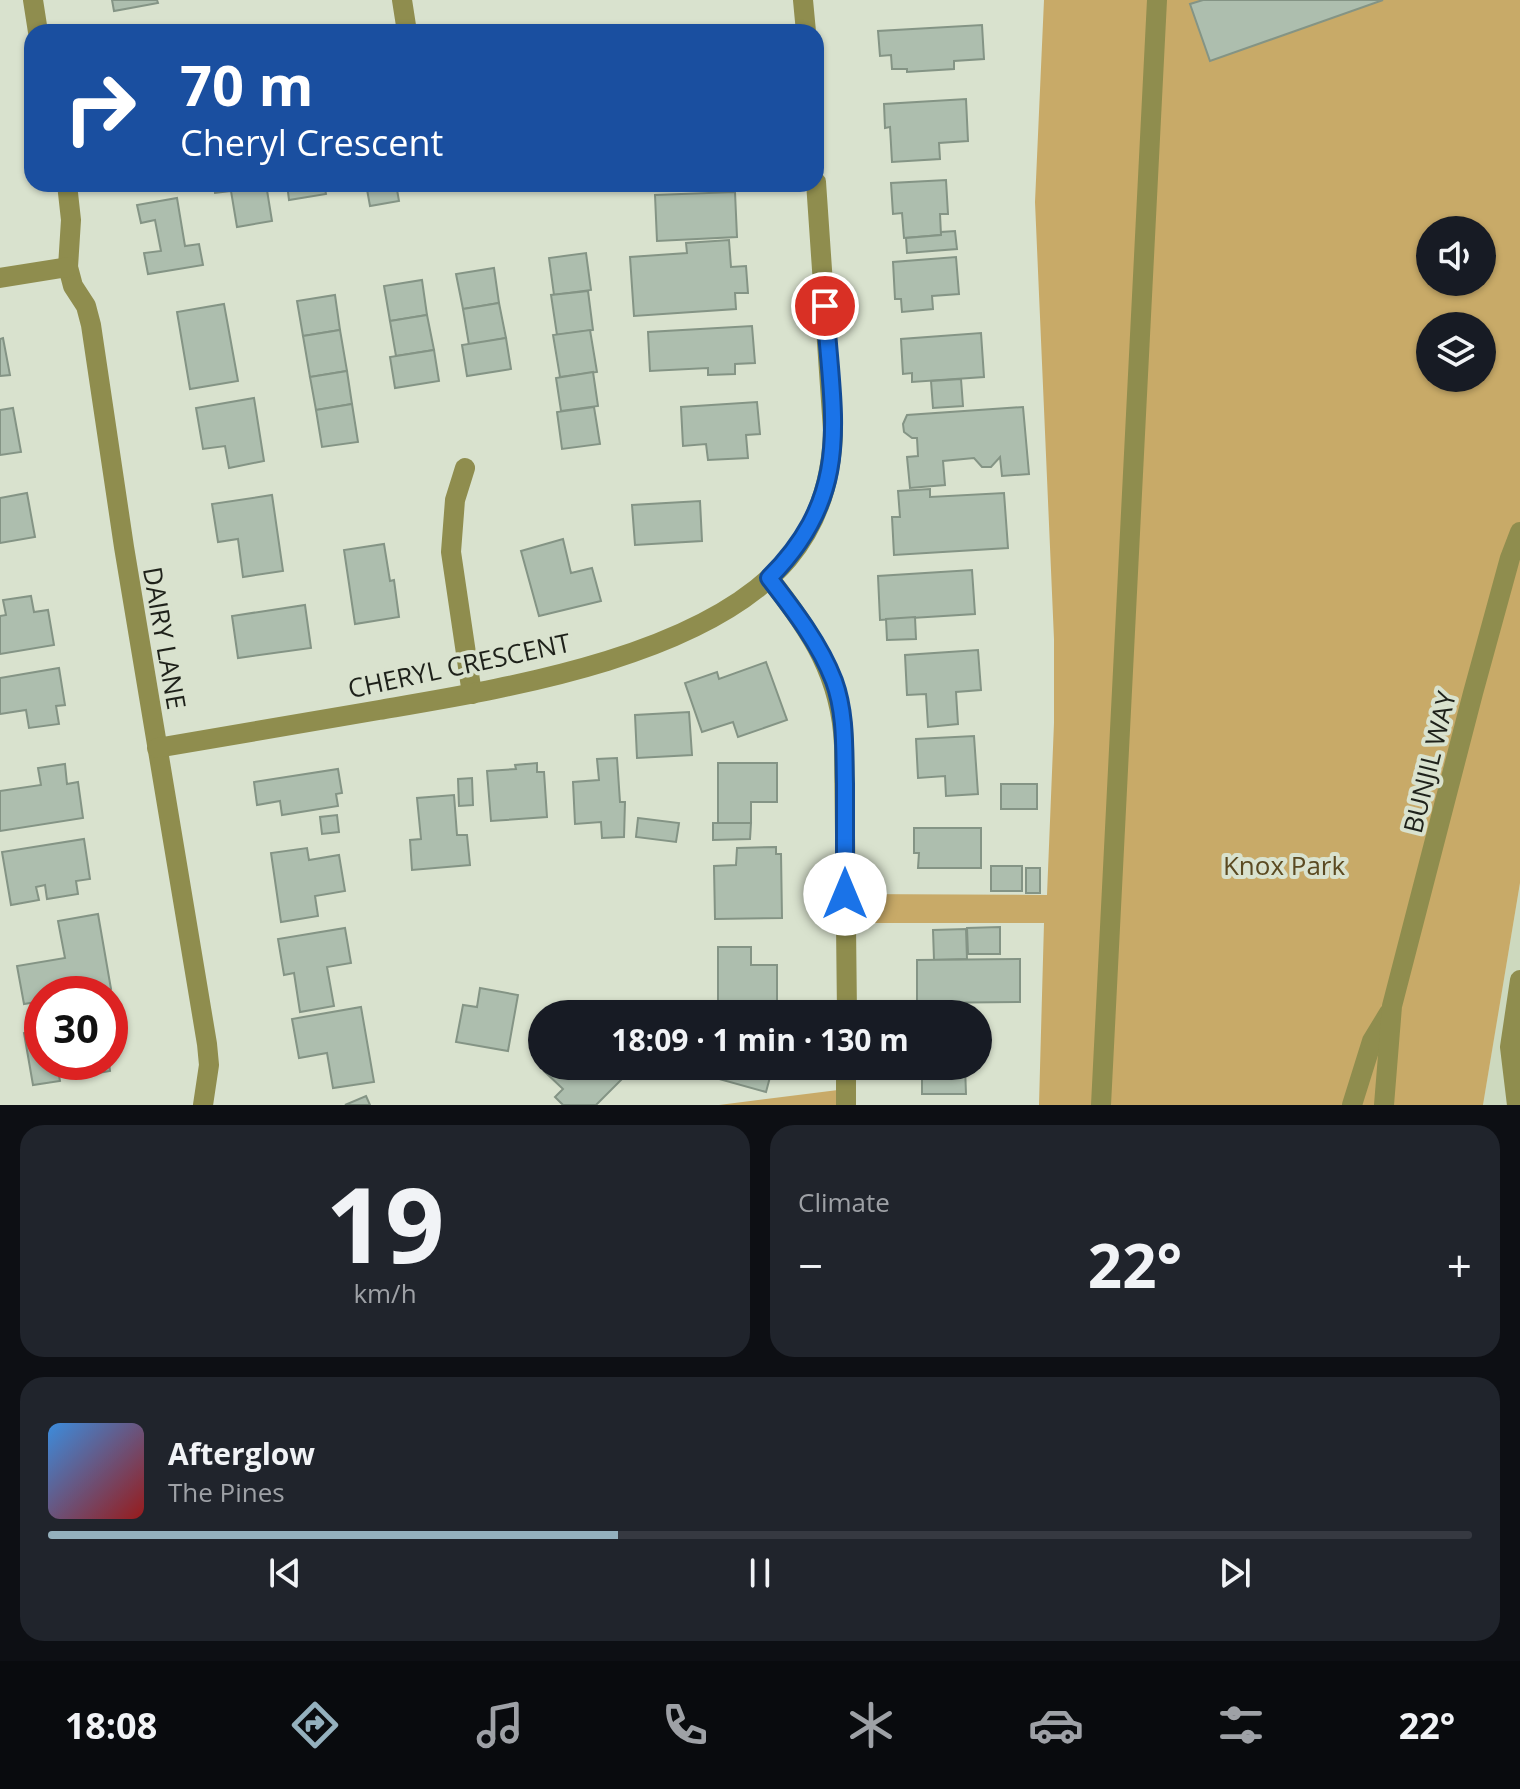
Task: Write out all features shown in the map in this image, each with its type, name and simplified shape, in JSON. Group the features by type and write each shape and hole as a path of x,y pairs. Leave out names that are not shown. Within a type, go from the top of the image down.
{"street":[{"path":"33,0 37,24"},
{"path":"402,0 406,24"},
{"path":"803,0 805,24"},
{"path":"1101,1105 1157,0"},
{"name":"DAIRY LANE","path":"68,192 71,220 68,267 91,325 124,547 209,1054 203,1105"},
{"name":"CHERYL CRESCENT","path":"157,748 472,694 553,677 653,644 733,605 769,578 803,539 826,490 833,458 817,192"},
{"path":"0,278 68,267"},
{"path":"465,468 455,500 451,552 472,694"},
{"name":"BUNJIL WAY","path":"1384,1105 1392,1006 1473,693 1520,532"},
{"path":"769,578 819,652 834,681 840,703 844,745 847,1000"},
{"path":"1517,1095 1516,1059 1510,1042 1520,980"},
{"name":"BUNJIL WAY","path":"1352,1105 1372,1041 1392,1006"},
{"path":"846,1080 846,1105"}],"shaded area":[{"path":"1520,883 1520,1105 1483,1105 1499,1008"}],"green space":[{"name":"Knox Park","path":"1044,0 1520,0 1520,883 1483,1105 1039,1105 1044,923 846,923 845,894 1047,895 1054,639 1035,202"},
{"path":"846,1089 846,1105 719,1105"}],"building":[{"path":"112,0 157,0 158,3 114,11"},
{"path":"1203,0 1383,0 1210,61 1190,4"},
{"path":"982,25 984,59 954,61 954,69 907,72 907,69 892,69 891,55 880,56 878,31"},
{"path":"966,99 968,141 939,143 940,159 892,162 890,127 885,128 884,104"},
{"path":"946,180 948,214 940,214 941,235 904,238 902,213 893,214 891,183"},
{"path":"231,192 267,192 272,221 237,227"},
{"path":"288,192 326,194 289,200"},
{"path":"367,192 397,192 399,201 370,206"},
{"path":"735,192 737,237 657,241 655,195"},
{"path":"177,198 185,246 199,244 203,265 148,274 144,253 161,251 155,220 141,223 137,205"},
{"path":"955,231 957,249 907,253 906,238"},
{"path":"729,240 731,267 746,266 748,293 735,293 736,309 634,316 630,257 687,253 686,243"},
{"path":"586,253 591,290 554,295 549,258"},
{"path":"956,257 959,294 932,296 933,309 902,312 901,299 895,299 893,262"},
{"path":"494,268 499,303 463,309 456,274"},
{"path":"422,280 427,315 390,321 384,286"},
{"path":"588,291 593,330 557,335 551,295"},
{"path":"335,295 340,330 303,336 297,301"},
{"path":"499,303 506,338 469,345 463,309"},
{"path":"224,304 238,381 190,389 177,312"},
{"path":"427,315 434,350 396,356 390,321"},
{"path":"752,326 755,363 735,364 735,374 708,375 708,368 650,371 648,332"},
{"path":"340,330 347,371 310,377 303,336"},
{"path":"590,330 597,372 560,377 553,335"},
{"path":"981,333 984,377 912,382 912,373 903,374 901,339"},
{"path":"3,338 10,375 0,376 0,339"},
{"path":"506,338 511,369 467,376 462,345"},
{"path":"434,350 439,381 395,388 390,357"},
{"path":"347,371 352,404 316,410 310,377"},
{"path":"593,372 598,406 561,411 556,378"},
{"path":"961,379 963,406 933,408 931,381"},
{"path":"254,398 264,461 229,468 225,446 203,449 196,408"},
{"path":"757,402 760,434 746,435 748,458 708,460 706,444 683,446 681,407"},
{"path":"352,404 358,442 322,447 316,410"},
{"path":"594,407 600,444 562,449 557,412"},
{"path":"1023,407 1029,474 1002,476 1000,457 991,467 982,467 974,458 943,461 945,485 910,488 907,457 918,456 917,438 904,432 907,415"},
{"path":"13,408 21,452 0,455 0,410"},
{"path":"930,489 930,497 1004,493 1008,548 894,555 892,517 900,517 898,491"},
{"path":"27,493 35,537 0,543 0,498"},
{"path":"272,495 283,571 243,577 238,539 218,542 212,504"},
{"path":"700,501 702,541 635,545 632,505"},
{"path":"563,539 571,573 592,568 601,601 539,616 521,551"},
{"path":"384,544 390,581 394,580 399,617 355,624 344,550"},
{"path":"972,570 975,614 880,620 878,576"},
{"path":"31,596 34,612 48,610 54,645 0,654 0,616 6,615 3,600"},
{"path":"305,605 311,648 238,658 232,616"},
{"path":"915,617 916,639 887,640 886,619"},
{"path":"978,650 981,690 956,692 958,724 928,727 926,694 907,695 905,655"},
{"path":"766,662 787,720 738,737 733,722 702,732 685,683 717,672 719,679"},
{"path":"59,668 65,705 56,706 59,724 29,728 26,710 0,714 0,678"},
{"path":"689,712 692,755 637,758 635,715"},
{"path":"974,736 978,794 946,796 945,776 918,778 916,739"},
{"path":"617,758 620,802 625,802 624,837 602,838 601,822 575,824 573,782 599,780 597,759"},
{"path":"537,763 537,772 544,772 547,817 491,821 487,771 516,769 515,765"},
{"path":"718,763 777,763 777,802 751,802 751,823 718,823"},
{"path":"65,764 67,784 78,782 83,818 0,831 0,791 41,785 38,768"},
{"path":"338,769 342,793 336,794 338,806 282,815 280,801 257,805 254,782"},
{"path":"472,778 473,805 459,806 458,779"},
{"path":"1001,784 1037,784 1037,809 1001,809"},
{"path":"454,795 457,835 467,835 470,865 412,870 410,840 421,839 417,798"},
{"path":"337,815 339,832 322,834 320,817"},
{"path":"638,818 679,823 676,842 636,837"},
{"path":"713,823 751,823 750,839 713,840"},
{"path":"914,828 981,828 981,868 918,868 919,853 914,853"},
{"path":"84,839 90,879 76,881 78,894 47,899 45,885 36,887 39,900 11,905 2,852"},
{"path":"776,847 776,854 781,854 782,918 715,919 714,866 736,865 737,848"},
{"path":"307,848 309,860 339,855 345,891 315,896 318,916 281,922 271,853"},
{"path":"991,866 1022,866 1022,891 991,891"},
{"path":"1026,868 1040,868 1040,893 1026,893"},
{"path":"98,914 109,976 24,976 24,1004 17,966 65,958 58,921"},
{"path":"1000,927 1000,954 968,954 967,928"},
{"path":"345,928 351,963 327,967 334,1006 300,1012 294,973 284,975 278,939"},
{"path":"966,929 967,959 934,960 933,930"},
{"path":"718,947 751,947 751,965 777,965 777,1000 718,1000"},
{"path":"1020,959 1020,1002 917,1000 917,960"},
{"path":"480,988 518,995 508,1051 456,1042 463,1005 477,1007"},
{"path":"361,1007 374,1082 333,1088 327,1053 299,1058 292,1019"},
{"path":"32,1080 60,1081 33,1085"},
{"path":"554,1080 621,1080 596,1105 563,1105 555,1097 563,1089"},
{"path":"723,1080 769,1080 766,1092"},
{"path":"922,1080 966,1080 966,1094 922,1094"},
{"path":"366,1096 370,1105 345,1105"}],"route":[{"path":"825,306 833,458 826,490 803,539 769,578 819,652 834,681 840,703 844,745 845,894"}]}
